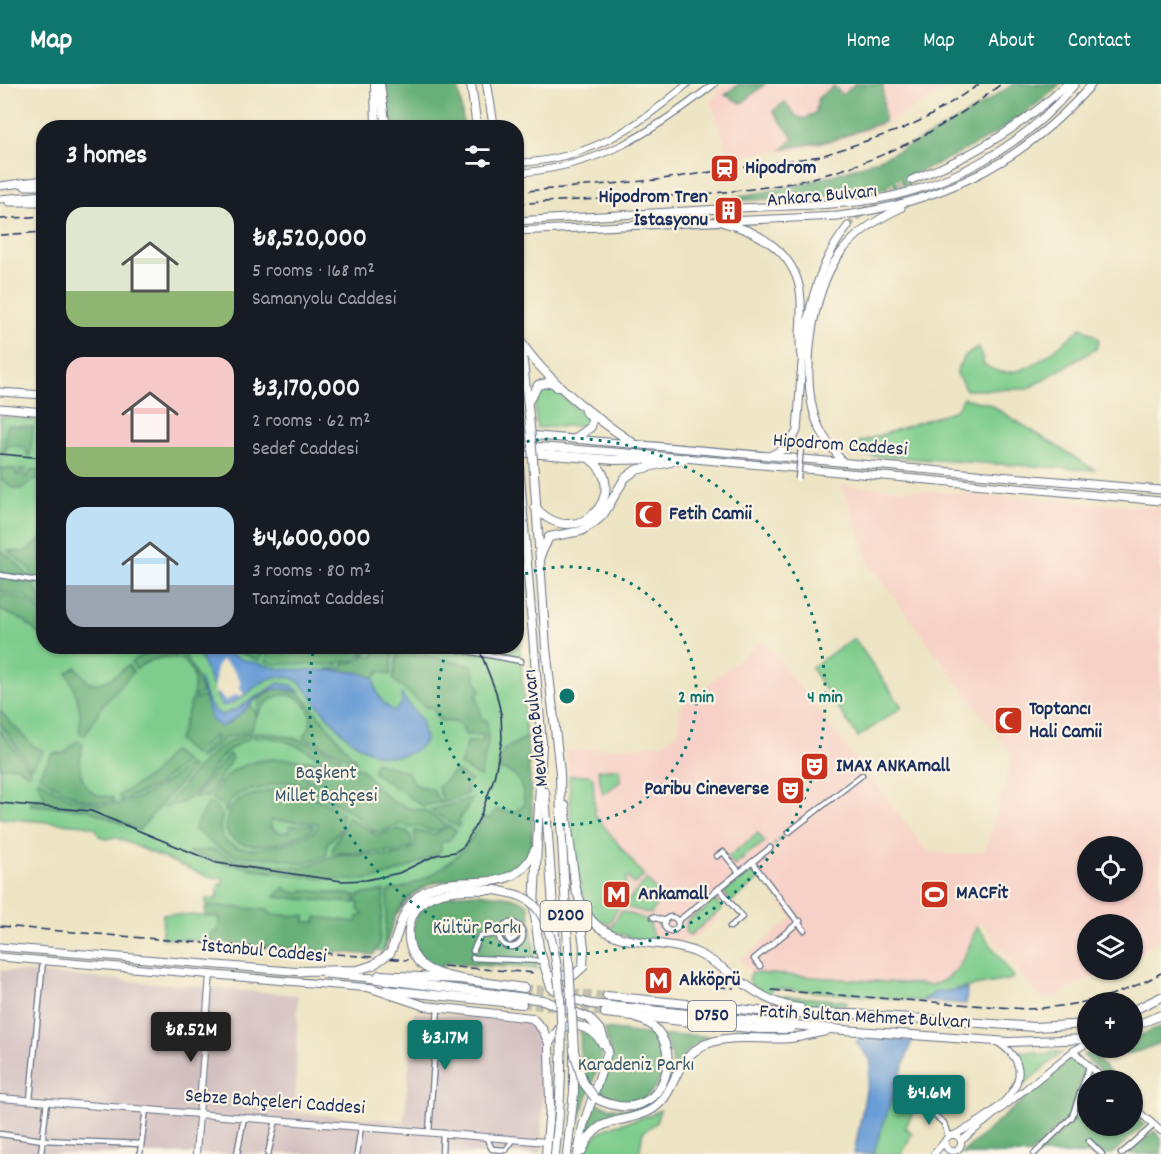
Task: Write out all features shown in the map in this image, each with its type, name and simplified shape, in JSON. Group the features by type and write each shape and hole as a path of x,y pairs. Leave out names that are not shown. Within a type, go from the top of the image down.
{"highway":[{"path":"375,84 376,120"},
{"path":"380,84 385,120"},
{"path":"471,84 475,120"},
{"path":"488,84 493,120"},
{"path":"524,346 545,371 607,424 633,442"},
{"name":"Mevlana Bulvarı","path":"524,368 533,459 546,648 560,773 574,1051"},
{"path":"528,402 538,385 552,382 592,418 591,427 577,437"},
{"path":"524,453 590,459 687,458"},
{"path":"540,561 549,537 581,531 595,522 603,514 625,478 636,470 687,458"},
{"path":"535,506 544,517 563,525 589,519 602,503 605,492 601,470 590,459"},
{"name":"Mevlana Bulvarı","path":"524,530 542,742 560,1007 559,1113 555,1154"},
{"path":"524,542 526,546"},
{"path":"300,971 358,970 373,965 390,953 403,915 417,898 429,890 450,884 502,880 513,877 529,863 538,844 542,742"},
{"path":"543,961 553,976 574,975 584,967 583,940 560,773"},
{"name":"D750","path":"538,844 534,907 543,961 551,987 562,995 582,1002 834,1029"},
{"path":"575,886 585,913 600,928 627,940 670,946 710,960 756,993 776,1004 854,1014"},
{"path":"460,979 437,973 419,962 408,936 411,918 420,905 432,896 459,891 495,890 520,896 536,907 542,917 557,965"},
{"name":"İstanbul Caddesi","path":"370,978 388,974 460,979 524,988"},
{"path":"370,978 543,1000 562,1005 589,1018 602,1031 608,1051 588,1109 579,1154"},
{"path":"371,988 426,1006 532,1018 543,1030 549,1043 546,1154"},
{"name":"İstanbul Caddesi","path":"371,988 522,1004"},
{"name":"Fatih Sultan Mehmet Bulvarı","path":"607,996 779,1013 854,1014 1053,1028 1077,1025"},
{"path":"1143,1006 1161,997"},
{"name":"Fatih Sultan Mehmet Bulvarı","path":"574,1051 583,1082 595,1098 618,1107 642,1103 658,1090 668,1068 668,1053 653,1028 642,1020 605,1013 759,1029 850,1029 995,1041 1077,1041"},
{"path":"1143,1022 1161,1015"},
{"path":"549,1043 554,1034 565,1026 584,1028 599,1038 605,1063"},
{"path":"579,1154 588,1136 597,1128 615,1119 638,1115 657,1106 671,1089 686,1058 709,1042 789,1038 834,1029"},
{"name":"D200","path":"567,1154 574,1092 574,1051"}],"main road":[{"path":"524,162 552,158 605,142 635,126 687,84"},
{"path":"524,172 557,169 611,152 670,118 714,84"},
{"path":"911,180 956,163 985,148 1040,108 1066,84"},
{"name":"Ankara Bulvarı","path":"524,221 839,204 906,193 946,178 999,150 1049,112 1075,84"},
{"name":"Ankara Bulvarı","path":"524,231 837,216 879,211 957,186 996,167 1032,143 1067,113 1092,84"},
{"path":"0,187 36,181"},
{"path":"0,187 36,186"},
{"path":"0,200 36,196"},
{"path":"0,200 36,202"},
{"path":"843,462 827,442 816,421 808,387 813,334 826,276 840,254 858,234 877,221 916,201"},
{"path":"716,221 762,236 777,248 790,264 798,281 801,299 799,345 802,366"},
{"path":"766,457 789,447 794,438 809,306 816,283 838,238 848,226"},
{"path":"0,392 36,394"},
{"path":"0,408 36,411"},
{"name":"Hipodrom Caddesi","path":"524,432 766,457 1161,490"},
{"name":"Hipodrom Caddesi","path":"524,446 1161,501"},
{"name":"İstanbul Caddesi","path":"0,947 370,978"},
{"name":"İstanbul Caddesi","path":"0,957 371,988"},
{"path":"196,1154 210,974"},
{"path":"934,1154 949,1137 972,1126 1006,1101 1016,1087 1018,1068 1015,1059 995,1041"},
{"path":"949,1137 945,1146 953,1152 961,1141 1077,1048"},
{"path":"1073,1051 1092,1070"},
{"name":"Sebze Bahçeleri Caddesi","path":"0,1098 547,1142"},
{"path":"1143,1116 1161,1131"},
{"path":"949,1137 961,1141"}],"street":[{"path":"798,479 801,448"},
{"path":"0,575 36,581"},
{"path":"483,654 521,661"},
{"path":"789,832 862,775"},
{"path":"672,931 677,928 678,921 770,848"},
{"path":"717,856 723,852 739,872"},
{"path":"752,862 804,930"},
{"path":"719,888 742,917 730,927"},
{"path":"653,917 665,921"},
{"path":"665,921 670,917 678,921"},
{"path":"665,921 665,928 672,931"},
{"path":"760,966 754,958 800,922"},
{"path":"514,923 513,930 516,937 523,940"},
{"path":"514,923 522,929 523,940 517,946 508,947 500,941 499,932 505,925 514,923"},
{"path":"473,951 480,936 513,930"},
{"path":"670,946 672,931"},
{"path":"506,933 510,941"},
{"path":"505,959 510,941 516,937"},
{"path":"473,958 543,961"},
{"path":"30,1100 43,960"},
{"path":"429,1132 438,1008"},
{"path":"1034,1154 1072,1117 1089,1067"},
{"path":"41,1154 47,1101"},
{"path":"924,1107 944,1123 949,1137"},
{"path":"140,1154 146,1109"},
{"path":"237,1154 244,1117"},
{"path":"268,1154 276,1120"},
{"path":"1122,1154 1154,1125"},
{"path":"357,1154 361,1127"},
{"path":"442,1154 443,1133"},
{"path":"0,1134 43,1140 141,1144"},
{"path":"486,1137 492,1149 506,1150 513,1140"},
{"path":"1089,1141 1102,1154"}],"shaded area":[{"path":"726,84 957,84 883,125 833,142 799,149 730,157 711,103 718,90"},
{"path":"842,485 1161,508 1161,938 1143,951 1143,914 1077,914 1077,980 1087,980 1071,987 1056,998 1046,999 1038,996 982,923 977,926 959,968 940,983 930,985 751,973 741,960 792,918 761,878 716,914 719,919 693,939 674,942 624,936 600,924 577,874 566,751 663,744 679,731 680,707 763,640 928,852 964,855 985,851 1013,756 870,565"},
{"path":"0,970 298,995 295,1113 404,1121 414,1012 528,1022 539,1032 544,1048 541,1154 0,1154"}],"green space":[{"path":"386,84 458,84 463,120 389,120"},
{"path":"739,84 765,84 742,103 725,95"},
{"path":"855,84 883,84 884,122 833,140 783,149 794,139 773,111 785,102 796,116 805,119 816,112 818,98 834,86 842,95"},
{"path":"1013,84 1060,84 990,137 910,175 912,183 846,195 734,201 733,197 810,182 880,158 946,126"},
{"path":"1082,327 1099,339 1096,349 1027,389 966,390 957,374 958,367 965,356 979,347 984,365 1002,372 1024,369 1055,350"},
{"path":"549,385 585,416 587,425 537,428 536,397 543,388"},
{"path":"963,398 989,404 1095,470 858,455 855,448 860,442 956,410"},
{"name":"Başkent Millet Bahçesi","path":"0,416 36,420 36,654 521,654 533,844 450,880 429,884 412,895 395,916 384,951 162,938 163,914 205,916 206,899 217,899 219,884 223,884 223,879 206,876 115,837 107,839 99,836 96,828 85,825 0,818"},
{"path":"7,425 33,427 30,456 27,455 26,448 9,445 3,453"},
{"path":"0,468 15,469 17,475 21,474 19,469 26,469 24,476 27,477 31,470 36,470 36,480 31,481 21,489 13,488 0,478"},
{"path":"36,543 36,579 29,568 8,551 25,552"},
{"path":"0,550 16,562 30,578 0,573"},
{"path":"0,577 32,583 36,590 36,604 24,596 0,591"},
{"path":"0,595 24,600 34,606 36,608 36,632 23,620 0,610"},
{"path":"854,638 902,707 858,737 811,668"},
{"path":"144,654 184,654 202,693 193,697 192,671 186,663 179,659 159,658 136,669 131,662"},
{"path":"243,654 262,654 260,661"},
{"path":"267,654 362,655 355,660 335,663 338,665 266,662"},
{"path":"364,654 374,657 374,654 393,654 390,675 380,671 374,678 362,673 327,669 343,668 343,664 359,661"},
{"path":"397,654 414,654 471,665 481,692 476,693 482,720 487,720 488,743 480,777 460,765 467,742 483,742 483,735 466,735 458,723 439,720 431,706 427,708 393,679"},
{"path":"128,665 133,672 102,706 85,735 79,733 78,702 67,673 76,667 88,682 100,683 115,676"},
{"path":"278,688 300,693 357,762 303,737 310,727 311,716 307,706 299,699 289,695 278,696 266,703 256,718 261,695"},
{"path":"204,697 211,720 228,723 249,704 256,711 252,730 225,738 200,759 198,757 216,739 214,736 194,755 178,741 192,700"},
{"path":"0,711 32,745 44,751 31,768 0,723"},
{"path":"0,730 31,772 28,774 16,766 0,768"},
{"path":"255,732 278,734 299,740 341,758 334,767 308,773 306,780 313,781 313,775 339,768 345,761 362,769 378,789 394,802 411,809 424,810 447,825 432,830 418,826 411,828 401,824 377,832 335,803 303,786 289,782 243,792 232,799 226,812 221,804 211,798 223,780 238,768 249,763 275,759 325,762 291,743 273,738 254,738"},
{"path":"251,733 249,739 236,745 219,760 192,795 181,803 165,807 213,753 224,744"},
{"path":"527,737 533,822 530,853 518,869 501,877 438,881 420,889 406,900 395,916 384,951 388,891 417,882 444,866 467,844 482,818 490,818 496,810 514,812 524,806 519,781 511,773 498,770 503,750"},
{"path":"77,741 83,743 80,762 83,780 87,787 101,796 112,797 114,802 93,801 74,796 39,775 53,753 64,753"},
{"path":"172,751 186,762 154,787 121,801 119,795 152,775"},
{"path":"229,754 232,758 208,797 194,797"},
{"path":"375,762 407,772 416,785 432,789 439,801 443,800 438,787 455,771 471,780 466,786 468,793 449,801 423,806 373,772"},
{"path":"188,765 193,768 139,830 86,809 31,805 30,801 45,797 37,781 39,779 59,793 79,801 98,805 134,800 170,780"},
{"path":"620,768 620,782 603,794 598,770"},
{"path":"569,776 593,777 595,815 644,876 634,885 628,877 626,878 625,895 608,925 604,921 600,924 590,912 583,896 574,855"},
{"path":"291,785 342,812 341,829 327,844 327,855 301,864 278,858 237,856 218,848 194,829 207,804 214,805 222,815 220,829 225,840 235,847 264,848 281,845 308,835 317,829 318,823 270,820 271,828 281,833 290,832 289,826 312,825 314,827 294,838 266,845 240,843 230,837 225,827 230,809 239,799"},
{"path":"473,798 458,822 460,824 458,827 430,810"},
{"path":"347,817 378,836 396,829 407,831 411,837 412,846 398,852 332,853"},
{"path":"450,826 456,831 449,840 441,843 441,850 437,854 401,871 378,878 359,880 282,874 228,864 187,852 214,850 234,859 301,868 338,854 391,856 403,854 415,847 415,831 434,834"},
{"path":"758,833 765,842 744,856 742,861 740,859 735,866 728,857"},
{"path":"753,867 761,878 731,902 723,891 735,885"},
{"path":"647,879 661,897 651,914 623,906"},
{"path":"284,887 288,891 299,893 303,890 356,895 354,903 275,897"},
{"path":"384,891 379,945 373,955 211,942 211,933 218,932 219,917 205,916 206,905 269,910 270,914 305,916 305,922 316,922 316,917 357,922 358,917 363,914 358,910 359,903 356,903 359,895"},
{"name":"Kültür Parkı","path":"476,893 512,897 528,904 537,969 443,963 443,971 422,959 413,944 412,935 420,910 439,897"},
{"path":"714,899 722,909 690,935 685,932 687,921 693,915 695,917 697,913 702,912"},
{"path":"621,911 649,920 652,934 659,942 637,939 609,930"},
{"path":"977,926 1014,977 937,993 922,1001 771,988 771,995 847,1001 846,1005 786,1003 752,986 749,980 751,973 757,973 930,985 949,977 955,971 966,954"},
{"path":"1161,1027 1161,1042 1143,1050 1143,1034"},
{"name":"Karadeniz Parkı","path":"605,1029 653,1035 659,1044 663,1055 661,1076 649,1094 639,1100 624,1103 597,1095 610,1052"},
{"path":"580,1031 593,1037 602,1055 576,1130 580,1068"},
{"path":"662,1036 708,1036 708,1038 689,1049 657,1101 649,1107 604,1120 586,1132 595,1102 612,1108 630,1108 645,1104 658,1095 667,1083 672,1069 670,1053"},
{"path":"1016,1051 1038,1052 1038,1055 1051,1054 1051,1051 1061,1053 1021,1087 1023,1067"},
{"path":"1072,1057 1085,1068 1077,1070 1077,1092 1069,1116 1030,1154 961,1154"},
{"path":"1086,1058 1102,1058 1096,1059 1108,1070 1099,1070"},
{"path":"897,1082 918,1105 905,1127 912,1133 902,1154 873,1154"},
{"path":"1077,1109 1077,1136 1132,1136 1112,1154 1038,1154 1072,1121"},
{"path":"660,1110 656,1123 643,1132 639,1154 583,1154 590,1142 607,1128 649,1116"},
{"path":"1154,1131 1161,1138 1161,1154 1128,1154"}],"water":[{"path":"199,654 230,654 240,659 281,669 362,673 374,678 380,698 390,709 395,711 402,703 401,694 421,720 425,740 416,750 403,755 376,754 364,749 342,732 304,687 291,678 280,676 261,683 237,701 221,705"},
{"path":"199,677 209,704 222,715 237,709 279,683 293,686 300,693 286,689 265,693 232,721 221,727 211,720"},
{"path":"967,989 966,1004 922,1001 936,992"},
{"path":"861,1038 912,1041 873,1154 854,1154 871,1065 870,1059 856,1042"}],"pier":[{"path":"222,660 231,667 240,680 240,689 244,694 240,697 237,694 225,701 218,693 214,694 216,668"}],"tunnel":[{"path":"848,226 875,201 911,180"},
{"path":"770,848 789,832"},
{"path":"524,988 607,996"},
{"path":"522,1004 605,1013"}],"tram line":[{"path":"0,454 36,457"},
{"path":"0,803 91,811 217,863 342,881 366,880 399,873 436,855 455,852 464,846 480,817 494,778 502,739 501,714 496,692 481,654"}],"railway":[{"path":"524,191 656,180 821,156 902,129 928,117 980,84"},
{"path":"524,203 704,194 798,181 829,173 891,151 948,121 1001,84"},
{"path":"0,219 36,217"},
{"path":"0,235 36,233"},
{"path":"0,926 408,960"},
{"path":"443,966 537,973"},
{"path":"771,990 1026,1009 1061,1006 1096,999 1129,988 1161,973"},
{"path":"718,987 734,988"}],"place":[{"name":"Hipodrom","path":"724,169"},
{"name":"Hipodrom Tren İstasyonu","path":"729,210"},
{"name":"Fetih Camii","path":"648,515"},
{"name":"Toptancı Hali Camii","path":"1008,721"},
{"name":"IMAX ANKAmall","path":"815,767"},
{"name":"Paribu Cineverse","path":"790,790"},
{"name":"MACFit","path":"935,894"},
{"name":"Ankamall","path":"617,895"},
{"name":"Akköprü","path":"658,981"}]}
